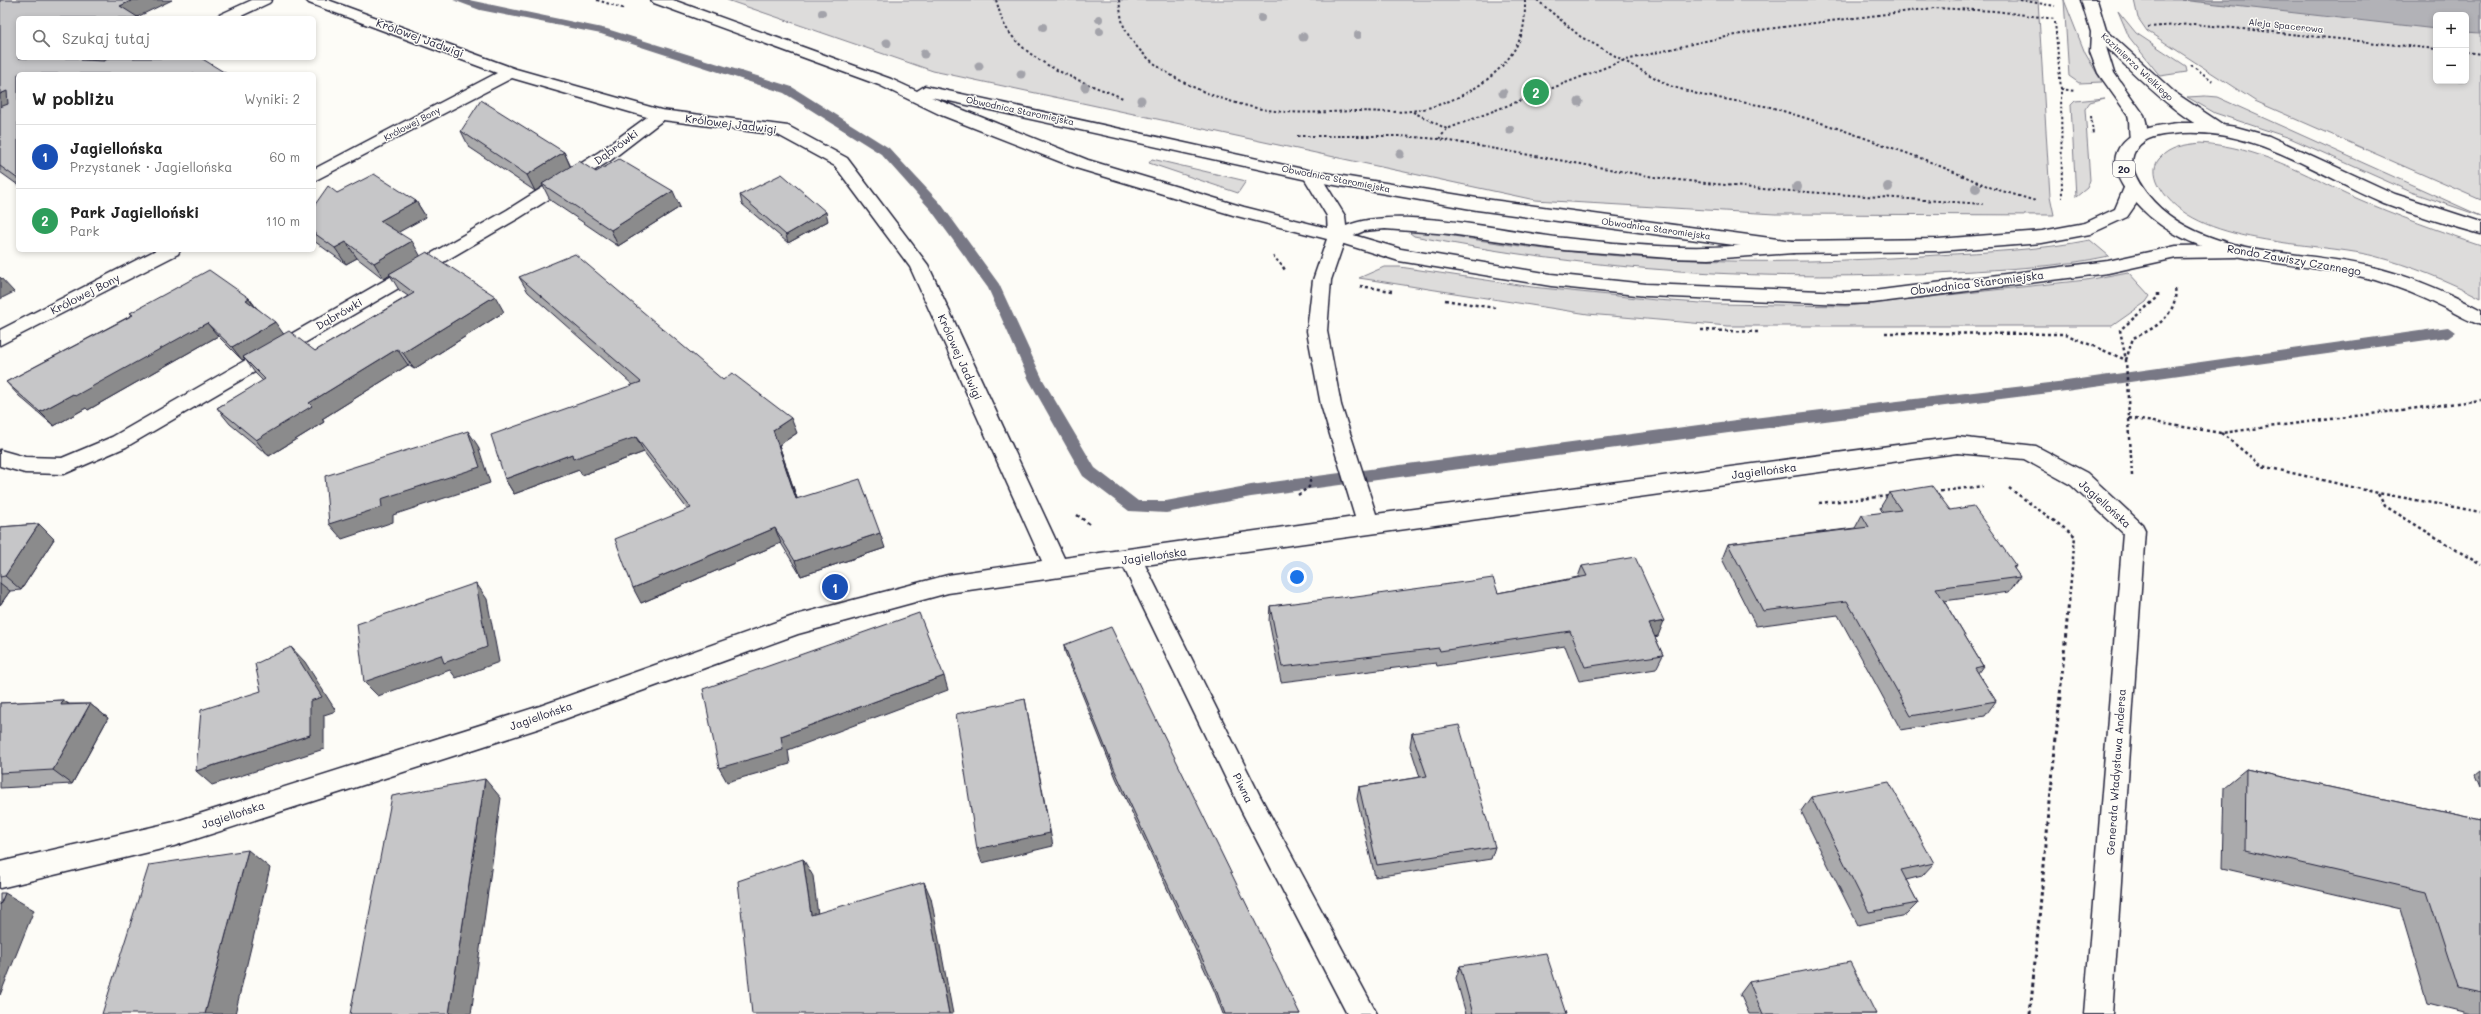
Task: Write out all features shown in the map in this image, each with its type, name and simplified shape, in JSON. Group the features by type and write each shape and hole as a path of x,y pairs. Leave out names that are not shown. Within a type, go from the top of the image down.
{"street":[{"path":"228,16 264,0"},
{"name":"Królowej Jadwigi","path":"314,0 510,72 660,115 782,130 841,162 919,265 1057,569"},
{"name":"Obwodnica Staromiejska","path":"659,0 885,82 947,111 1082,164 1239,211 1337,236 1399,255 1551,280 1646,290 1845,298 1873,297 2108,267 2176,252 2237,251"},
{"name":"Kazimierza Wielkiego","path":"2089,1 2099,32 2098,52 2106,73 2136,115 2138,123 2138,138"},
{"name":"Kazimierza Wielkiego","path":"2099,32 2167,96 2192,114 2216,128"},
{"name":"Królowej Bony","path":"316,175 510,72"},
{"name":"Obwodnica Staromiejska","path":"885,82 1312,176 1477,204 1793,247"},
{"name":"Dąbrówki","path":"0,458 25,464 64,466 119,442 514,214 605,156 660,115"},
{"path":"2138,138 2162,130 2216,128 2275,142 2388,197 2481,228"},
{"name":"Rondo Zawiszy Czarnego","path":"2138,138 2126,151 2123,164 2126,177 2146,207 2170,224 2225,248 2237,251 2353,269 2387,277 2430,292 2481,318"},
{"path":"1312,176 1336,216 1337,236 1322,280 1317,331 1331,405 1368,524"},
{"name":"Obwodnica Staromiejska","path":"1337,236 1361,226 1386,223 1450,228 1564,244 1670,252 1709,253 1793,247 1938,245 2057,235 2090,228 2110,220 2120,213 2127,204 2132,187"},
{"name":"Królowej Bony","path":"0,338 167,252"},
{"name":"Jagiellońska","path":"0,874 174,834 540,717 796,625 948,584 1368,524 1957,445 2028,452 2078,479 2134,530"},
{"name":"Generała Władysława Andersa","path":"2098,1014 2134,530"},
{"name":"Piwna","path":"1131,559 1251,804 1363,1014"}],"path":[{"path":"996,0 1005,27 1018,42 1044,61 1077,79 1127,100"},
{"path":"1119,0 1121,20 1130,37 1144,54 1164,70 1196,89 1230,101 1276,111 1412,111 1444,102 1472,89 1494,74 1511,57 1522,39 1527,21 1525,0"},
{"path":"1537,0 1581,37 1622,61 1670,86 1701,95 1770,108 1837,128 1923,159 1992,188 2037,201"},
{"path":"2020,0 2055,6"},
{"path":"1439,139 1447,129 1622,61 1700,42 1767,29 1927,8 1995,12 2055,19 2061,89 2062,198 2064,203"},
{"name":"Aleja Spacerowa","path":"2142,28 2194,24 2433,49"},
{"path":"2469,52 2481,54"},
{"path":"1412,111 1447,129"},
{"path":"1293,136 1400,136 1439,139 1660,178 1698,183 1984,204"},
{"path":"2126,360 2133,338 2155,328 2174,304 2177,297 2175,285"},
{"path":"2132,474 2126,360 2120,330 2158,297 2157,287"},
{"path":"2066,334 2126,360"},
{"path":"2129,418 2221,433 2481,400"},
{"path":"2221,433 2262,466 2378,493 2481,512"},
{"path":"2004,484 2075,536 2030,1014"},
{"path":"1927,492 1988,486"},
{"path":"2378,493 2385,506 2481,565"},
{"path":"1812,503 1896,496"}],"shaded area":[{"path":"727,0 2038,0 2050,196 2054,215 1775,214 1535,200 933,71"},
{"path":"2064,0 2085,53 2102,82 2079,83 2069,76"},
{"path":"2134,0 2481,0 2481,200 2255,101 2147,31 2138,18"},
{"path":"2182,0 2481,0 2481,33 2469,32 2469,12 2433,12 2433,29"},
{"path":"2118,11 2136,33 2186,66 2187,72 2160,76 2129,37"},
{"path":"2187,97 2217,97 2481,216 2411,192 2290,138 2215,113"},
{"path":"2105,98 2090,102 2085,109 2090,180 2087,188 2076,197 2071,105 2075,101"},
{"path":"2200,143 2242,150 2262,156 2281,163 2387,211 2481,245 2481,298 2429,274 2374,256 2257,238 2227,231 2199,221 2176,207 2160,187 2155,169 2159,159 2168,151 2178,147"},
{"path":"1152,159 1246,181 1238,193 1149,163"},
{"path":"1414,229 1543,249 1674,259 1806,261 1872,259 2014,250 2090,240 2109,256 2071,263 2013,269 1887,275 1751,275 1615,266 1547,258 1414,236 1410,233"},
{"path":"1384,267 1400,267 1532,287 1656,300 1716,304 1847,306 2086,280 2128,272 2150,296 2146,302 2112,326 1728,326 1588,314 1359,278"}],"building":[{"path":"0,0 133,0 120,6 136,16 16,16 16,60 204,60 224,72 16,72 16,178 0,166 0,107 8,104 7,91 0,94"},
{"path":"481,100 564,152 527,175 461,131"},
{"path":"619,159 673,191 611,230 542,184 579,161 596,172"},
{"path":"374,174 416,201 380,221 412,241 374,263 346,242 335,248 316,234 316,203 328,186 337,193"},
{"path":"782,174 826,212 786,235 740,195"},
{"path":"427,252 495,296 403,353 397,349 309,403 312,406 256,440 217,408 265,379 243,357 289,331 315,351 414,293 389,274"},
{"path":"575,254 723,380 732,373 791,418 773,430 796,499 860,479 880,533 795,561 775,528 633,588 615,539 691,508 636,437 573,459 572,454 505,479 491,435 641,382 519,277"},
{"path":"209,270 249,298 246,300 275,322 232,347 207,323 75,396 73,394 40,412 6,382 133,315 130,313"},
{"path":"468,431 480,467 381,499 382,507 329,524 325,476"},
{"path":"1932,486 1950,510 1973,506 2016,566 2013,567 2020,577 1936,588 1983,666 1975,668 1996,701 1911,716 1847,601 1763,611 1728,544 1869,527 1862,515 1901,510 1889,493"},
{"path":"39,524 5,576 0,577 0,527"},
{"path":"1635,557 1664,621 1649,624 1663,655 1585,667 1570,631 1440,651 1439,648 1282,667 1270,606 1348,596 1349,598 1493,578 1498,593 1587,576 1582,566"},
{"path":"476,583 487,647 444,663 441,655 364,682 357,624"},
{"path":"919,613 944,676 781,736 783,750 719,768 703,689"},
{"path":"1111,627 1300,1014 1225,1014 1214,984 1115,771 1064,645"},
{"path":"291,647 322,697 310,701 310,735 196,771 201,710 261,691 255,664"},
{"path":"1025,699 1050,833 977,849 956,714"},
{"path":"63,700 61,705 90,704 53,770 0,773 0,703"},
{"path":"1459,725 1495,847 1377,865 1359,787 1427,776 1412,733"},
{"path":"2246,769 2481,820 2481,993 2458,988 2427,892 2245,850"},
{"path":"485,779 449,1014 350,1014 392,796"},
{"path":"1889,782 1934,863 1901,870 1918,903 1869,912 1811,797"},
{"path":"248,850 205,1014 102,1014 149,865"},
{"path":"803,859 811,915 924,882 949,1014 752,1014 738,881"},
{"path":"0,893 5,893 0,905"},
{"path":"1546,953 1566,1014 1473,1014 1460,966"},
{"path":"1850,962 1876,1014 1763,1014 1749,982"}],"waterway":[{"path":"458,0 480,7 603,31 788,90 885,151 936,207 994,287 1036,380 1089,472 1135,507 1166,507 1251,491 1736,426 2066,386 2448,332"}],"place":[{"name":"Park Jagielloński","path":"1536,92"},
{"name":"Jagiellońska","path":"835,587"}]}
